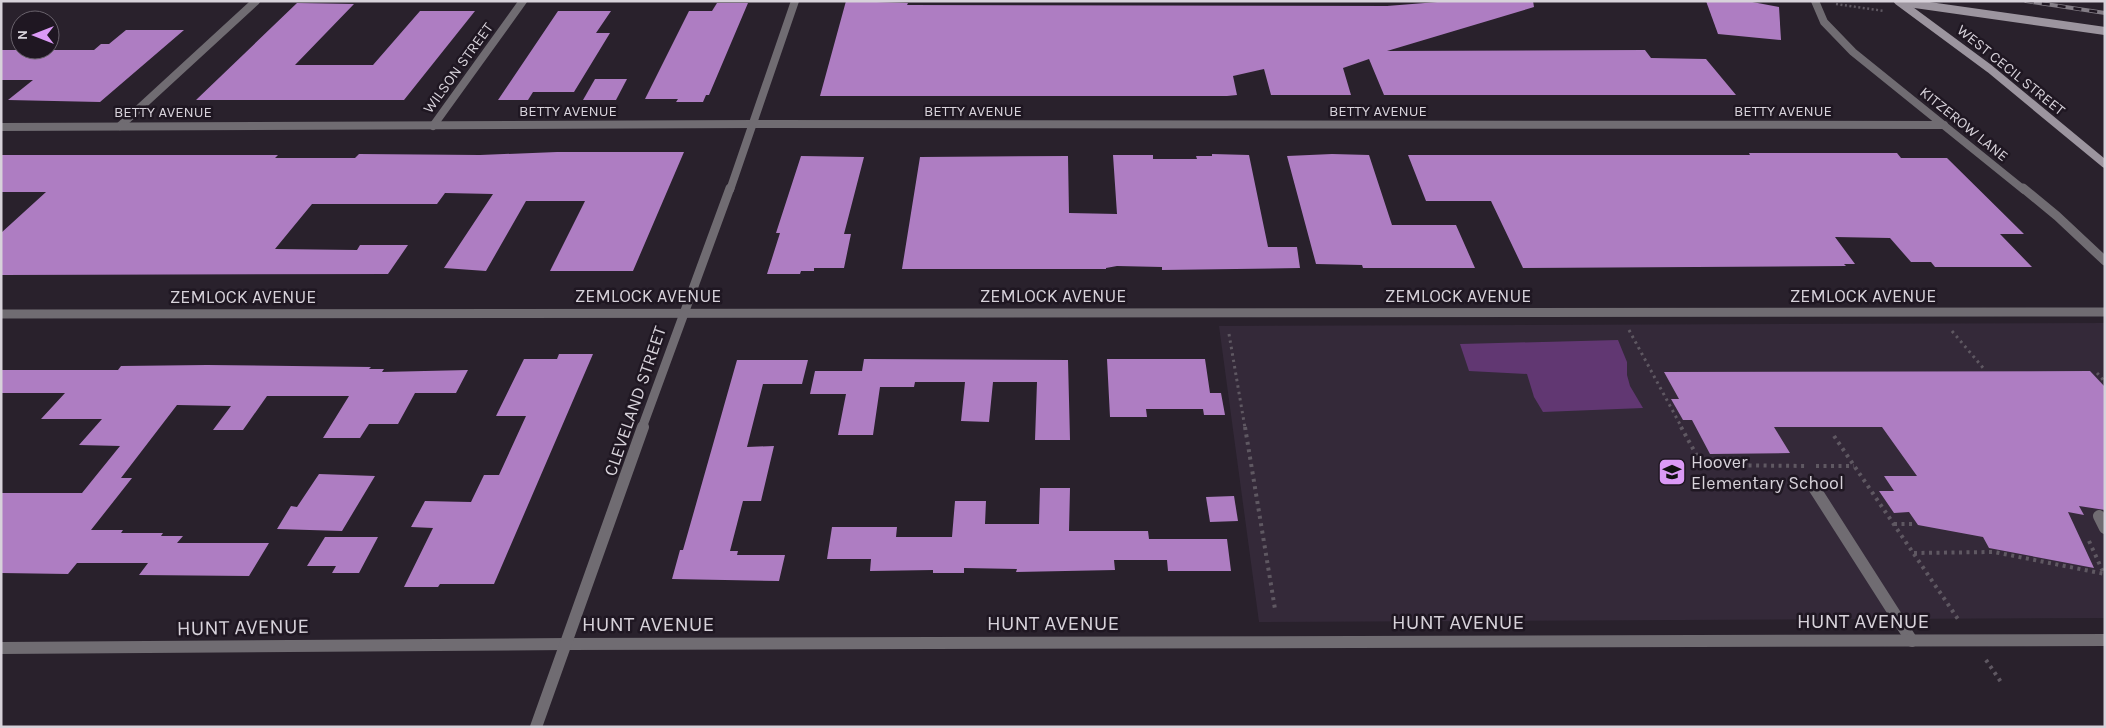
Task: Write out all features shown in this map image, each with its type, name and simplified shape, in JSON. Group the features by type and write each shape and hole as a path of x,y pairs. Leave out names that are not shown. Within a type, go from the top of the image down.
{"main road":[{"path":"1893,1 2105,31"},
{"name":"WEST CECIL STREET","path":"1898,1 1952,39 2105,164"}],"street":[{"path":"120,126 256,1"},
{"name":"WILSON STREET","path":"433,126 523,1"},
{"name":"CLEVELAND STREET","path":"536,727 684,312 754,124 795,1"},
{"name":"KITZEROW LANE","path":"1815,1 1824,22 1834,34 2057,216 2105,261"},
{"name":"BETTY AVENUE","path":"1,127 754,124 1944,125"},
{"name":"ZEMLOCK AVENUE","path":"1,314 2105,312"},
{"path":"1813,486 1912,640"},
{"path":"2099,516 2105,528"},
{"name":"HUNT AVENUE","path":"1,648 567,644 2105,640"}],"path":[{"path":"1619,312 1702,465 1854,466"},
{"path":"1937,312 1984,369"},
{"path":"1230,334 1275,609"},
{"path":"2097,373 2105,382"},
{"path":"1834,436 2001,682"},
{"path":"1894,524 1913,524"},
{"path":"2086,534 2105,574"},
{"path":"1913,553 1994,552 2105,574"}],"shaded area":[{"name":"Hoover Elementary School","path":"2105,323 2105,618 1259,622 1219,326"},
{"path":"1618,340 1627,362 1627,375 1630,386 1643,408 1543,412 1534,397 1527,374 1469,371 1460,344"}],"building":[{"path":"846,1 908,3 907,5 1387,6 1450,1 1533,1 1534,7 1387,51 1645,50 1651,58 1706,59 1736,95 1384,95 1369,59 1343,68 1351,95 1271,95 1264,69 1233,76 1237,95 1227,96 820,96"},
{"path":"1706,1 1747,1 1779,7 1781,40 1718,34"},
{"path":"297,3 354,4 295,65 373,65 420,11 475,11 404,100 196,100"},
{"path":"717,3 748,3 709,95 706,95 703,102 676,102 678,99 645,99 689,11 712,11"},
{"path":"558,11 611,11 596,33 610,33 574,92 533,92 528,100 498,100"},
{"path":"126,30 184,30 100,102 8,100 33,80 1,80 1,50 10,50 10,60 60,60 60,50 94,50 101,44 109,44"},
{"path":"595,79 627,79 616,100 583,100"},
{"path":"557,152 684,152 633,271 550,271 585,201 526,201 486,271 444,268 493,194 445,193 437,204 312,204 275,249 357,250 360,245 408,245 388,274 1,275 1,233 46,192 1,192 1,155 278,155 275,158 355,158 359,154 480,155"},
{"path":"1749,153 1897,153 1901,158 1947,158 2024,234 2000,234 2032,267 1935,267 1931,262 1911,262 1890,238 1835,237 1855,264 1844,264 1846,266 1523,268 1491,201 1426,201 1408,155 1750,155"},
{"path":"1212,154 1249,155 1268,247 1297,247 1300,268 1162,270 1162,267 1117,266 1106,269 902,269 920,157 1068,156 1069,213 1117,214 1113,155 1153,155 1153,159 1197,159 1196,156 1212,156"},
{"path":"1369,155 1392,225 1456,225 1475,268 1363,268 1362,265 1316,264 1287,156"},
{"path":"801,156 864,157 844,234 851,234 844,268 814,268 814,271 801,271 800,274 767,274 780,233 776,233"},
{"path":"559,354 593,354 494,584 440,584 438,587 404,587 433,528 411,527 425,501 471,502 484,475 499,475 526,416 496,416 524,359 557,359"},
{"path":"864,359 1068,360 1070,440 1035,440 1037,382 993,382 989,422 961,421 965,382 915,382 914,387 880,387 873,435 838,435 846,394 810,394 815,371 862,371"},
{"path":"1107,359 1205,359 1210,393 1221,393 1225,415 1204,415 1203,409 1146,409 1147,417 1110,417"},
{"path":"737,360 808,360 802,384 763,384 747,447 774,446 761,501 743,501 730,551 738,551 737,555 785,555 779,581 672,579 680,550 683,550"},
{"path":"121,366 371,367 369,369 384,369 382,372 468,370 456,393 415,393 398,424 369,424 360,438 323,438 349,396 267,396 243,430 213,430 231,406 177,405 121,478 132,478 91,530 123,530 121,533 163,533 161,536 183,536 177,543 269,543 249,576 139,575 148,563 77,563 68,574 1,573 1,493 82,493 120,446 79,445 102,419 41,419 65,393 1,393 1,370 118,370"},
{"path":"2090,371 2105,387 2105,510 2079,506 2084,515 2068,512 2094,568 1989,548 1983,537 1918,525 1909,512 1894,513 1879,491 1894,491 1884,476 1917,476 1882,427 1774,427 1790,453 1710,454 1692,420 1683,420 1671,399 1679,399 1664,372"},
{"path":"319,474 375,476 342,531 277,529 291,506 297,507"},
{"path":"1040,488 1070,488 1069,531 1148,531 1149,539 1227,539 1231,571 1168,571 1167,560 1114,560 1115,570 1016,572 1017,569 964,568 964,573 933,573 933,570 870,571 871,559 827,559 832,527 897,527 896,537 952,537 955,501 986,501 985,524 1039,524"},
{"path":"1234,496 1238,521 1210,522 1206,497"},
{"path":"325,537 378,537 359,573 332,573 336,566 307,566"}],"railway":[{"path":"2026,1 2105,13"}],"place":[{"name":"Hoover Elementary School","path":"1672,472"}]}
